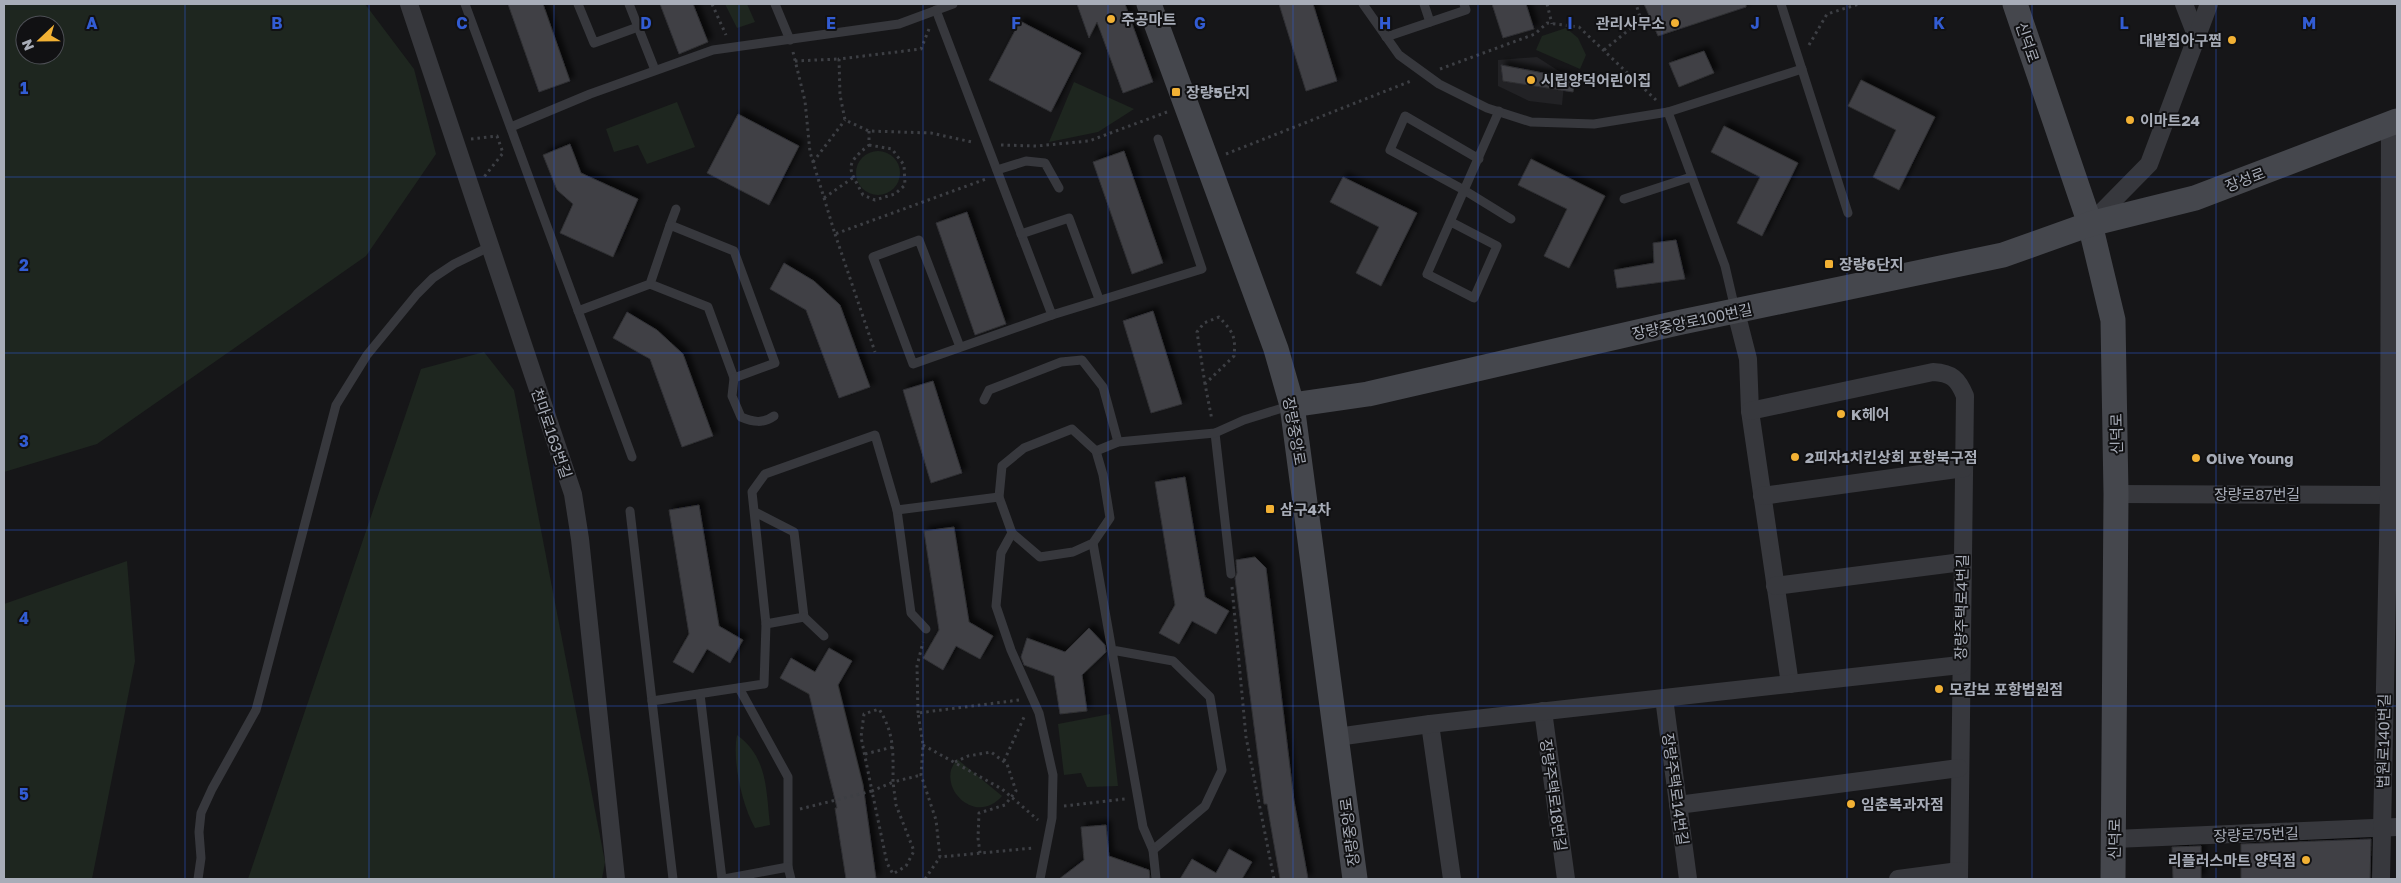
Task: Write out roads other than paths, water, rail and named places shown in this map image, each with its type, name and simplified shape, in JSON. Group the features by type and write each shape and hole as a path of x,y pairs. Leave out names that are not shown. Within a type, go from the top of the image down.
{"street":[{"name":"천마로163번길","path":"410,4 471,193 573,494 580,539 616,879"},
{"name":"장량중앙로","path":"1149,4 1276,349 1292,405 1355,879"},
{"name":"신덕로","path":"2014,4 2090,224 2113,320 2116,494 2113,879"},
{"path":"2184,4 2196,35"},
{"path":"2090,224 2149,164 2209,4"},
{"name":"장성로","path":"2090,224 2195,198 2394,122"},
{"name":"법원로140번길","path":"2381,879 2389,828 2393,494 2394,122"},
{"name":"장량중앙로100번길","path":"1292,405 1368,394 1677,323 2003,255 2090,224"},
{"path":"1736,312 1748,359 1750,411 1790,684"},
{"name":"장량주택로4번길","path":"1750,411 1933,372 1948,373 1958,380 1965,396 1960,665 1959,875"},
{"path":"1762,496 1964,468"},
{"name":"장량로87번길","path":"2116,494 2393,494"},
{"path":"1776,586 1962,562"},
{"path":"1337,737 1430,724 1960,665"},
{"name":"장량주택로14번길","path":"1664,698 1688,879"},
{"name":"장량주택로18번길","path":"1543,712 1566,879"},
{"path":"1430,724 1452,879"},
{"path":"1678,806 1959,768"},
{"name":"장량로75번길","path":"2114,839 2389,828"},
{"path":"1898,879 1959,875"}],"lane":[{"path":"465,4 632,457"},
{"path":"578,4 594,43 638,27"},
{"path":"629,4 655,70"},
{"path":"775,4 790,40"},
{"path":"511,127 655,70 713,50 899,24 953,4"},
{"path":"1363,4 1399,55 1426,75 1439,84 1499,111 1531,122 1594,124 1668,112 1802,69"},
{"path":"1424,4 1430,22"},
{"path":"1386,37 1466,10 1464,4"},
{"path":"1782,4 1848,213"},
{"path":"936,10 1052,315"},
{"path":"1450,222 1497,246 1474,298 1427,274 1499,111"},
{"path":"1668,112 1690,177 1725,266 1736,312"},
{"path":"1479,159 1405,116 1390,150 1464,190 1512,219"},
{"path":"960,347 919,240 874,257 913,364 1099,299 1202,269 1158,140"},
{"path":"998,172 1026,161 1045,163 1059,188"},
{"path":"1624,198 1690,177"},
{"path":"650,284 676,209"},
{"path":"1021,234 1070,218 1099,299"},
{"path":"670,225 734,251 775,362 734,378"},
{"path":"198,879 201,858 199,832 201,813 212,789 256,710 336,405 367,355 417,294 433,278 454,264 489,247"},
{"path":"578,311 650,284 708,307 734,378 732,396 741,417 753,422 769,420 774,416"},
{"path":"984,400 989,390 1061,362 1082,360 1103,387 1118,442"},
{"path":"1096,451 1118,442 1215,433 1244,420 1292,405"},
{"path":"1072,429 1096,451 1105,484 1110,518 1093,543 1073,552 1040,557 1012,533 999,497 1002,466 1024,448 1072,429"},
{"path":"1215,433 1231,574"},
{"path":"652,701 764,684 766,624 752,492 765,474 875,435 897,510 911,613 926,629"},
{"path":"897,510 999,497"},
{"path":"630,511 673,879"},
{"path":"755,512 794,532 804,617 824,636"},
{"path":"1012,533 1001,553 996,606 1011,650 1039,713 1053,775 1050,830 1040,879"},
{"path":"1093,543 1142,827 1153,850 1156,879"},
{"path":"766,624 804,617"},
{"path":"1112,650 1173,661 1210,697 1222,770 1205,806 1153,850"},
{"path":"739,688 788,777 788,867 791,879"},
{"path":"700,694 723,879 788,867"}],"place":[{"name":"주공마트","path":"1111,19"},
{"name":"관리사무소","path":"1675,23"},
{"name":"대밭집아구찜","path":"2232,40"},
{"name":"시립양덕어린이집","path":"1531,80"},
{"name":"장량5단지","path":"1176,92"},
{"name":"이마트24","path":"2130,120"},
{"name":"장량6단지","path":"1829,264"},
{"name":"K헤어","path":"1841,414"},
{"name":"2피자1치킨상회 포항북구점","path":"1795,457"},
{"name":"Olive Young","path":"2196,458"},
{"name":"삼구4차","path":"1270,509"},
{"name":"모캄보 포항법원점","path":"1939,689"},
{"name":"임춘복과자점","path":"1851,804"},
{"name":"리플러스마트 양덕점","path":"2306,860"}]}
